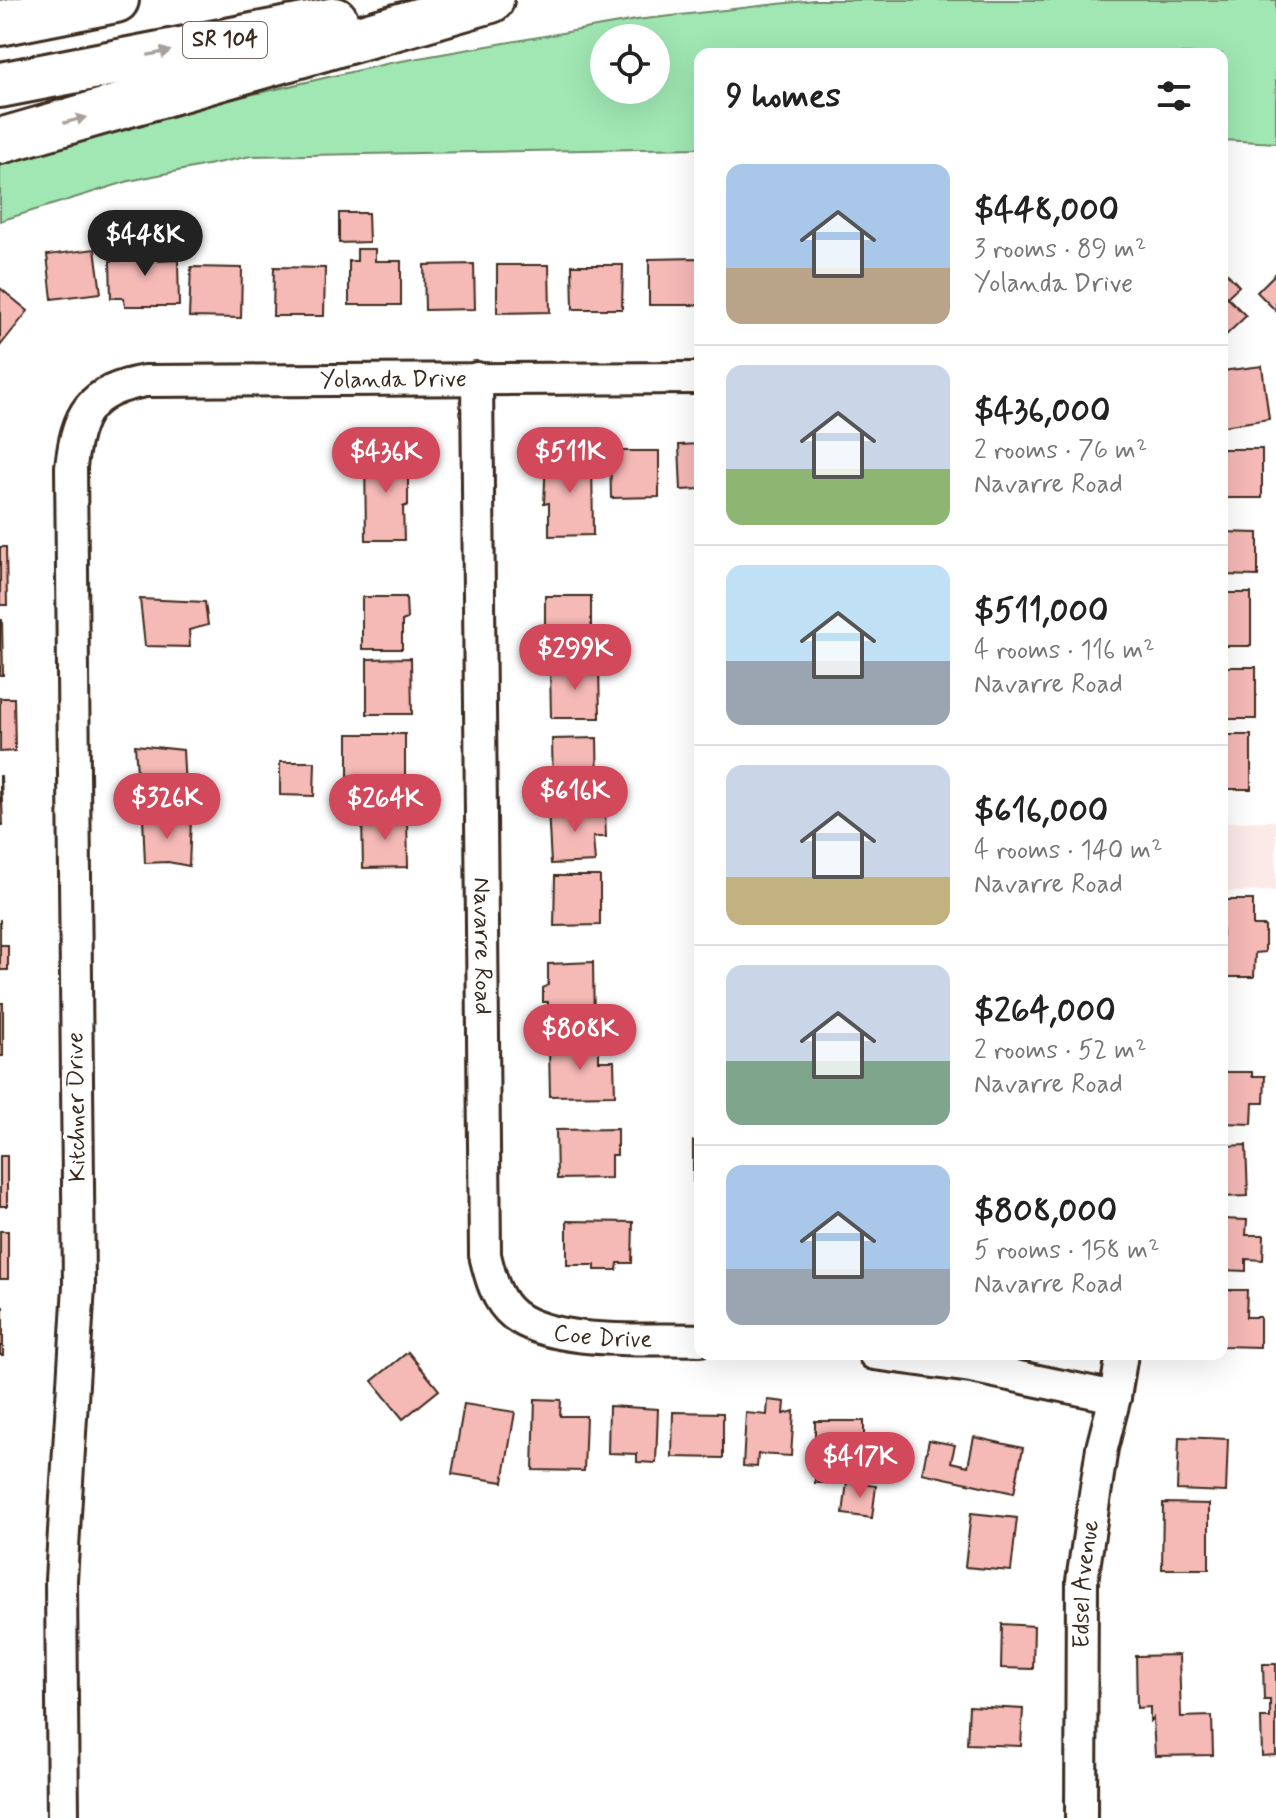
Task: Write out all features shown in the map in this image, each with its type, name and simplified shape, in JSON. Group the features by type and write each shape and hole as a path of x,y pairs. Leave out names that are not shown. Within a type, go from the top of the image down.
{"highway":[{"path":"0,23 116,0"},
{"name":"SR 104","path":"0,85 451,0"},
{"path":"0,141 491,0"}],"street":[{"name":"Navarre Road","path":"477,378 485,1255 493,1287 512,1314"},
{"name":"Yolanda Drive","path":"94,402 117,386 145,381 694,378"},
{"name":"Kitchner Drive","path":"63,1818 61,1580 79,1286 71,467 75,432 94,402"},
{"name":"Coe Drive","path":"512,1314 542,1330 574,1336 694,1340"},
{"path":"919,1360 971,1367 1115,1397"},
{"name":"Edsel Avenue","path":"1081,1818 1082,1581 1102,1448 1121,1360"}],"shaded area":[{"path":"1276,821 1276,891 1228,892 1228,822"}],"green space":[{"path":"814,0 1276,0 1276,143 1228,140 1228,48 694,48 694,148 251,156 129,181 0,221 0,162 75,135 390,63 590,28 590,104 670,104 670,24 613,24 636,20"}],"building":[{"path":"339,213 368,213 369,242 339,243"},
{"path":"158,245 159,261 178,260 179,306 125,306 124,298 111,298 110,261 126,260 126,246"},
{"path":"95,249 101,293 52,299 47,255"},
{"path":"357,249 375,249 375,261 401,261 401,305 349,305 349,261 357,261"},
{"path":"694,258 694,305 649,305 649,259"},
{"path":"474,264 475,309 425,310 424,265"},
{"path":"497,265 549,265 550,312 497,313"},
{"path":"572,265 623,265 622,309 573,309"},
{"path":"191,267 242,268 241,318 189,317"},
{"path":"274,267 325,268 324,316 273,316"},
{"path":"1276,273 1276,311 1257,292"},
{"path":"1228,274 1239,286 1228,296"},
{"path":"0,288 28,311 0,346"},
{"path":"1228,298 1246,316 1228,333"},
{"path":"1262,366 1269,419 1228,425 1228,370"},
{"path":"694,444 694,489 681,490 679,445"},
{"path":"1228,449 1262,449 1262,498 1228,498"},
{"path":"610,451 659,451 659,497 611,498"},
{"path":"365,453 408,453 408,505 403,507 404,540 366,540"},
{"path":"592,456 593,535 549,536 549,503 544,504 546,457"},
{"path":"1228,532 1258,533 1258,576 1228,575"},
{"path":"0,547 6,547 7,605 0,605"},
{"path":"1228,593 1251,593 1251,646 1228,646"},
{"path":"545,596 591,596 591,645 545,645"},
{"path":"362,597 406,597 407,619 402,621 402,649 362,649"},
{"path":"140,599 205,602 208,625 189,630 190,647 145,646"},
{"path":"2,620 3,675 0,675"},
{"path":"411,658 412,714 367,714 367,659"},
{"path":"599,666 600,718 551,718 550,667"},
{"path":"1228,667 1256,667 1256,719 1228,719"},
{"path":"0,698 14,698 15,751 0,752"},
{"path":"348,734 405,734 405,784 348,784"},
{"path":"1228,735 1251,735 1251,789 1228,789"},
{"path":"597,738 598,789 553,790 552,739"},
{"path":"135,745 183,750 185,788 161,792 138,787"},
{"path":"280,762 315,762 314,796 280,795"},
{"path":"1,776 3,825 0,825"},
{"path":"592,806 591,811 605,810 606,837 593,837 595,862 551,864 548,808"},
{"path":"362,817 407,817 408,867 363,868"},
{"path":"143,818 191,819 189,866 168,862 145,863"},
{"path":"555,876 600,876 600,925 554,926"},
{"path":"1228,900 1253,900 1253,926 1265,926 1265,952 1255,953 1254,977 1228,977"},
{"path":"0,945 8,945 8,970 0,970"},
{"path":"593,962 594,1026 554,1027 554,1011 548,1011 548,1002 543,1002 543,988 548,985 548,964"},
{"path":"0,1003 3,1003 3,1056 0,1056"},
{"path":"599,1046 599,1061 614,1061 615,1095 550,1096 549,1047"},
{"path":"1228,1072 1252,1072 1252,1076 1265,1076 1264,1103 1253,1103 1252,1124 1228,1123"},
{"path":"617,1129 617,1155 611,1155 611,1178 557,1179 556,1130"},
{"path":"693,1141 694,1141 694,1182"},
{"path":"1246,1145 1248,1196 1228,1197 1228,1146"},
{"path":"0,1156 7,1156 7,1206 0,1206"},
{"path":"1228,1219 1247,1220 1246,1235 1264,1235 1263,1260 1246,1259 1246,1271 1228,1270"},
{"path":"567,1221 633,1222 632,1263 618,1263 617,1270 595,1270 595,1265 567,1265"},
{"path":"0,1231 8,1231 8,1279 0,1279"},
{"path":"1228,1290 1247,1290 1246,1317 1260,1317 1260,1347 1228,1346"},
{"path":"0,1307 3,1307 3,1355 0,1355"},
{"path":"408,1352 439,1390 403,1419 372,1381"},
{"path":"535,1399 561,1400 560,1416 586,1416 584,1471 533,1470"},
{"path":"768,1400 785,1402 784,1414 794,1411 791,1456 758,1454 757,1467 743,1466 746,1413 767,1415"},
{"path":"464,1404 515,1412 503,1482 452,1474"},
{"path":"609,1406 658,1409 656,1463 637,1462 637,1454 608,1453"},
{"path":"673,1412 723,1413 723,1458 672,1457"},
{"path":"815,1421 864,1421 864,1467 837,1467 837,1483 815,1483"},
{"path":"974,1437 1023,1448 1014,1493 922,1473 929,1440 955,1445 951,1462 968,1466"},
{"path":"1179,1437 1228,1439 1226,1492 1177,1490"},
{"path":"847,1482 876,1486 872,1518 843,1514"},
{"path":"1163,1503 1209,1504 1209,1569 1162,1569"},
{"path":"971,1513 1017,1518 1011,1571 965,1567"},
{"path":"1002,1624 1034,1626 1033,1669 1001,1668"},
{"path":"1179,1655 1181,1717 1212,1716 1213,1755 1155,1756 1150,1707 1137,1708 1136,1656"},
{"path":"1263,1664 1276,1664 1276,1755 1262,1756 1261,1718 1270,1718 1270,1700 1264,1700"},
{"path":"969,1706 1023,1709 1021,1746 967,1744"}]}
